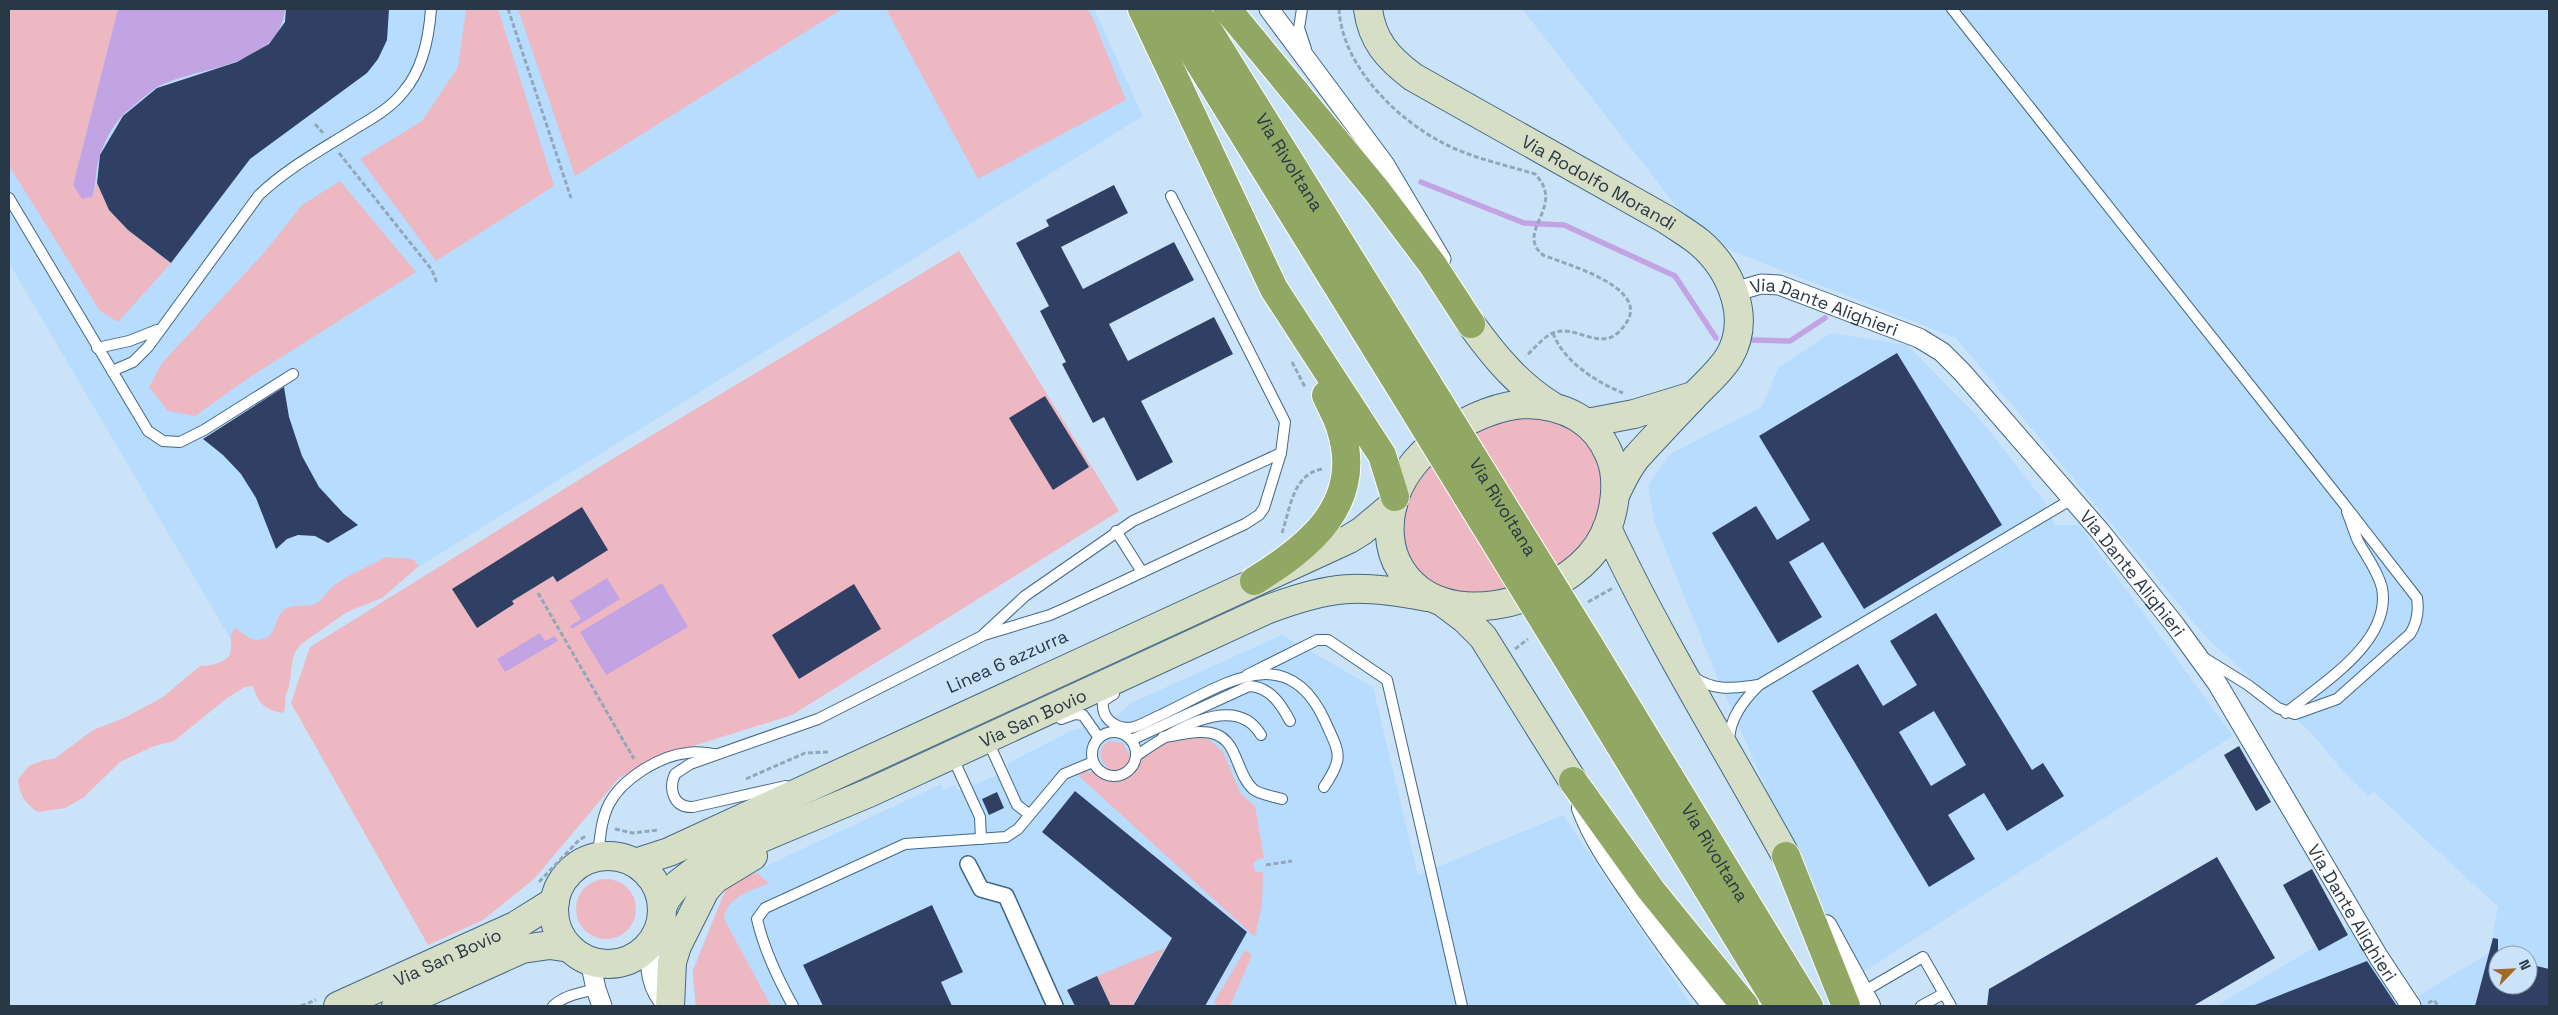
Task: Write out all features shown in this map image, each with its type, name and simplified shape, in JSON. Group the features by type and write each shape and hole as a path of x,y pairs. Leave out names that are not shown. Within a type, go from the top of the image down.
{"highway":[{"path":"1142,9 1246,232 1291,319 1341,428 1346,450 1344,484 1336,506 1322,528 1295,553 1254,581"},
{"name":"Via Rivoltana","path":"1166,9 1417,391"},
{"name":"Via Rivoltana","path":"1195,9 1417,391 1577,650 1809,1006"},
{"path":"1227,9 1290,83 1408,232 1471,324"},
{"path":"1291,319 1382,455 1394,501"},
{"name":"Via Rivoltana","path":"1577,650 1779,1006"},
{"path":"1573,781 1651,890 1744,1006"},
{"path":"1786,856 1858,1002"}],"main road":[{"name":"Via Rodolfo Morandi","path":"1368,9 1373,32 1378,43 1395,63 1413,77 1658,216 1698,241 1716,260 1734,292 1738,308 1738,336 1725,363 1636,458 1615,495"},
{"path":"1471,324 1507,370 1529,390 1554,407 1587,422 1600,437 1611,458 1616,479 1615,495"},
{"name":"Via Rodolfo Morandi","path":"1587,422 1643,412 1694,396"},
{"path":"1554,407 1527,404 1510,405 1460,425 1418,459 1407,473 1394,501 1390,532 1394,558 1409,581 1465,619 1483,637 1573,781"},
{"name":"Via San Bovio","path":"662,908 666,899 678,884 709,860 881,787 1245,618 1322,592 1342,588 1377,588 1461,606 1488,606 1540,591 1571,573 1596,548 1607,528 1615,495"},
{"name":"Via San Bovio","path":"635,863 669,852 839,762 1254,581 1357,534 1394,501"},
{"path":"1607,528 1631,579 1678,667 1729,751 1786,856"},
{"path":"669,1006 670,974 677,946 696,906 710,884 793,833 881,787"},
{"path":"598,856 622,857 635,863 654,882 662,908 658,930 650,944 636,956 608,964 580,954 557,927 544,895 559,886 570,871 587,860 598,856"},
{"name":"Via San Bovio","path":"328,1002 515,926 544,895"},
{"name":"Via San Bovio","path":"396,1006 522,949 543,945 580,954"}],"street":[{"path":"1269,9 1310,62 1401,190 1444,264 1471,324"},
{"name":"Via Dante Alighieri","path":"1734,292 1760,284 1779,285 1927,343 1942,352 1962,372 2072,499 2195,652 2217,683 2378,956 2411,1006"},
{"path":"1573,781 1594,833 1678,961 1709,1001"},
{"path":"968,864 980,889 1006,896 1055,1006"},
{"path":"650,944 652,979 658,996 669,1006"},
{"path":"580,954 599,998"}],"lane":[{"path":"112,371 133,362 148,347 259,195 276,178 379,114 404,91 420,65 430,27 431,9"},
{"path":"1302,9 1299,28 1310,62"},
{"path":"1952,9 2344,504 2416,598 2418,613 2410,634 2337,699 2299,714 2286,712 2248,685 2195,652"},
{"path":"839,762 704,806 684,808 678,804 672,791 675,774 690,764 818,719 984,635 1050,615 1259,515 1267,501 1281,452 1286,429 1283,416 1171,196"},
{"path":"9,198 148,431 162,441 180,442 204,430 293,374"},
{"path":"98,348 146,336 160,329"},
{"path":"984,635 1014,605 1116,531 1142,516 1281,452"},
{"path":"1729,751 1729,731 1742,701 1759,685 2072,499"},
{"path":"2286,712 2343,667 2364,646 2380,620 2382,588 2357,540 2344,504"},
{"path":"1116,531 1142,572"},
{"path":"1153,660 1128,686 1103,701 1102,706 1109,721 1119,727 1130,728 1247,675 1317,640 1328,640 1388,680 1462,1006"},
{"path":"1678,667 1706,686 1728,689 1759,685"},
{"path":"1247,675 1278,674 1293,680 1308,694 1320,711 1339,756 1336,770 1324,787"},
{"path":"1131,740 1249,686 1259,686 1277,699 1290,721"},
{"path":"1052,723 1079,713 1087,719 1099,738"},
{"path":"1136,756 1131,740 1115,733 1099,738 1092,749 1093,762 1104,774 1118,776 1130,770 1136,756 1163,737 1212,717 1230,714 1244,718 1256,727 1260,735"},
{"path":"1163,737 1203,732 1221,738 1231,746 1236,754 1248,784 1255,790 1282,799"},
{"path":"992,750 1017,805 1029,814"},
{"path":"598,856 601,827 609,804 617,792 641,772 658,762 686,753 717,755"},
{"path":"881,787 956,767 968,761"},
{"path":"793,1006 777,978 760,931 757,919 765,908 905,844 999,838 1012,834 1064,774 1093,762"},
{"path":"956,767 980,817 981,839"},
{"path":"1858,1002 1923,957 1951,1006"},
{"path":"1921,1006 1943,994"},
{"path":"553,1006 560,1000 599,998"}],"path":[{"path":"508,9 571,198"},
{"path":"1339,9 1340,24 1348,50 1365,75 1392,106 1418,127 1446,144 1535,174 1545,184 1547,198 1533,238 1535,249 1542,255 1619,287 1629,301 1630,315 1624,328 1612,337 1599,340 1568,332 1553,333 1524,357"},
{"path":"315,124 432,270 437,283"},
{"path":"1553,333 1556,343 1584,371 1600,383 1628,395"},
{"path":"1280,539 1299,482 1312,472 1328,468"},
{"path":"1583,605 1614,588"},
{"path":"538,593 641,772"},
{"path":"1512,651 1535,634"},
{"path":"743,780 805,753 839,762"},
{"path":"544,895 579,840 601,827 633,833 658,830 666,826"},
{"path":"1266,865 1292,861"},
{"path":"2424,1006 2434,1000 2438,1006"},
{"path":"301,1006 328,1002"}],"shaded area":[{"path":"9,9 1094,9 1143,116 250,672 9,263"},
{"path":"9,9 118,9 73,185 92,197 97,183 109,210 128,230 171,263 118,322 100,311 9,166"},
{"path":"118,9 285,9 279,29 268,43 253,54 157,87 122,116 110,133 100,154 92,197 82,199 73,185"},
{"path":"466,9 498,9 554,186 436,261 360,159 422,121 458,67"},
{"path":"518,9 842,9 575,176"},
{"path":"886,9 1086,9 1091,14 1126,100 978,179"},
{"path":"1522,9 2549,9 2549,1006 2216,1006 2350,926 2410,1001 2488,954 2488,995 2538,995 2538,945 2491,945 2498,907 2374,792 2368,796 2338,765 2313,735 2208,639 1956,338 1732,251 1681,212"},
{"path":"340,181 416,272 250,377 195,416 168,411 149,387 162,363 263,254 302,205"},
{"path":"959,251 1119,511 792,715 655,758 619,778 534,879 483,920 428,945 291,703 310,647 614,458"},
{"path":"1831,333 1907,345 1980,419 2045,502 2055,525 2079,525 2233,736 1850,980 1711,662 1654,521 1648,486 1670,454 1762,407 1778,368"},
{"path":"1520,418 1551,421 1570,429 1586,442 1595,456 1600,470 1601,491 1599,506 1589,534 1580,546 1562,562 1539,576 1512,586 1484,592 1457,591 1433,584 1415,568 1405,542 1405,519 1411,497 1422,477 1437,459 1456,444 1498,423"},
{"path":"386,557 413,559 419,566 382,598 347,612 301,644 293,659 283,713 271,710 263,705 257,697 253,686 245,687 227,698 174,741 154,746 120,762 83,798 65,808 38,812 24,798 18,779 29,766 44,760 54,759 93,730 124,718 163,697 200,666 223,661 231,651 231,637 235,628 252,639 264,639 272,632 284,610 292,606 309,606 317,603 331,588 342,580"},
{"path":"607,578 620,599 572,629 570,626 581,619 570,601"},
{"path":"662,583 688,627 606,675 580,632"},
{"path":"540,633 545,641 555,636 558,641 505,672 497,659"},
{"path":"1282,635 1373,687 1418,875 1563,815 1692,1006 695,1006 692,970 728,884 941,784 943,790 955,785 959,791 1009,770 1007,764 1071,731 1117,716 1131,703"},
{"path":"1205,736 1223,752 1241,794 1255,806 1264,858 1258,859 1253,864 1255,871 1263,873 1262,905 1255,937 1079,776 1084,771 1100,773 1108,768 1102,761 1100,753 1103,746 1110,741 1123,743 1128,753 1163,740"},
{"path":"757,873 769,883 747,892 734,900 729,905 724,919 771,1006 696,1006 693,971 728,884 750,874"},
{"path":"606,879 622,884 627,888 631,893 636,909 631,925 627,930 622,934 606,939 590,934 585,930 581,925 576,909 581,893 585,888 590,884"},
{"path":"1165,948 1132,1006 1111,1006 1097,976"},
{"path":"1245,950 1252,955 1230,1006 1217,1006 1214,1002"}],"building":[{"path":"286,9 389,9 387,40 378,59 367,73 250,159 171,263 128,230 109,210 97,183 100,155 123,116 157,88 237,62 269,44 285,22"},
{"path":"1114,185 1128,213 1061,247 1083,289 1174,242 1194,280 1109,324 1128,361 1214,317 1233,354 1141,401 1173,462 1137,481 1104,417 1093,423 1062,364 1066,362 1040,311 1049,306 1016,243 1049,226 1046,220"},
{"path":"1897,353 2002,525 1864,609 1823,542 1789,562 1822,617 1778,643 1712,533 1756,506 1777,540 1810,520 1759,436"},
{"path":"284,387 289,417 302,456 319,487 344,514 358,525 328,543 315,536 298,535 287,539 276,549 256,498 241,474 223,455 203,439"},
{"path":"1045,396 1089,467 1053,490 1009,418"},
{"path":"582,507 608,550 557,582 553,576 512,601 514,604 477,628 452,589"},
{"path":"854,584 881,629 799,679 772,635"},
{"path":"1936,613 2032,770 2043,763 2064,796 2007,831 1984,793 1948,815 1975,859 1929,887 1812,691 1858,664 1883,706 1917,685 1890,641","holes":["1934,711 1966,765 1931,786 1899,732"]},
{"path":"2239,746 2271,802 2256,811 2224,755"},
{"path":"1075,791 1247,932 1205,1006 1133,1006 1172,938 1042,832"},
{"path":"997,792 1004,808 989,815 982,799"},
{"path":"2217,857 2275,958 2193,1006 1987,1006 1989,989"},
{"path":"2312,869 2348,935 2319,951 2283,885"},
{"path":"932,905 963,972 941,982 952,1006 823,1006 803,965"},
{"path":"2493,938 2498,939 2498,945 2491,945"},
{"path":"2488,957 2488,995 2538,995 2538,966 2549,969 2549,1006 2475,1006"},
{"path":"2367,961 2397,1006 2255,1006 2255,1005"},
{"path":"1097,976 1111,1006 1075,1006 1067,990"}],"waterway":[{"path":"1421,182 1524,223 1564,225 1675,276 1716,338"},
{"path":"1753,340 1790,341 1825,318"}]}
